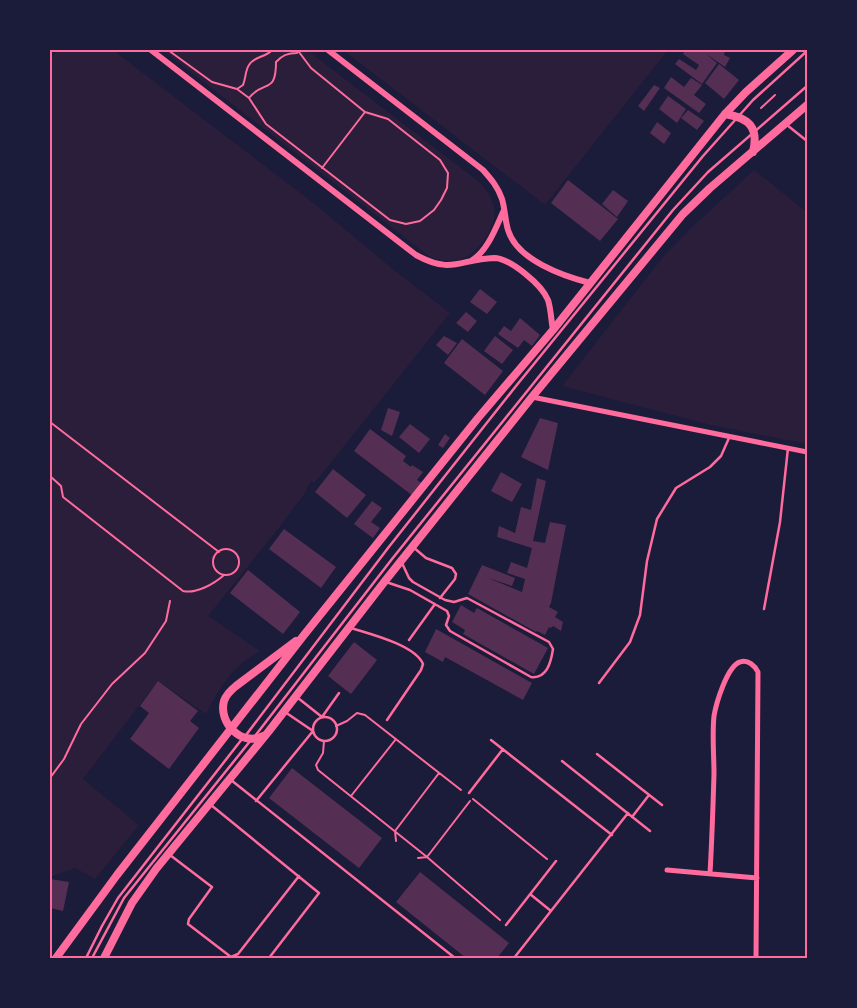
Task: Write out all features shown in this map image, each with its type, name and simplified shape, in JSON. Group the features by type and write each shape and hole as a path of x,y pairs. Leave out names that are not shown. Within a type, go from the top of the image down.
{"main road":[{"path":"56,958 117,875 304,635 478,418 553,330 725,114 746,92 793,50"},
{"path":"104,958 132,903 169,854 269,731 385,581 532,397 684,214 807,105"},
{"path":"725,114 737,116 748,122 754,131 753,152"},
{"path":"269,731 257,739 248,739 231,729 224,714 224,700 228,693 304,635"}],"street":[{"path":"151,50 416,255 442,266 455,266 499,259 520,270 543,291 548,300 553,330"},
{"path":"328,50 483,170 495,183 502,200 508,233 528,255 559,274 590,283"},
{"path":"467,263 475,259 488,243 504,210"},
{"path":"532,397 807,452"},
{"path":"710,873 713,820 714,716 719,696 734,666 739,662 750,662 758,672 756,958"},
{"path":"667,870 757,878"}],"lane":[{"path":"86,958 118,898 248,739 388,548 503,402 737,116 807,51"},
{"path":"92,958 124,898 398,551 673,210 708,172 807,86"},
{"path":"786,124 807,141"},
{"path":"599,683 630,642 640,615 647,561 657,519 676,488 710,468 721,456 730,436"},
{"path":"764,609 780,522 788,448"},
{"path":"412,547 426,558 452,568 456,574 455,579 440,598"},
{"path":"385,581 410,590 440,607 449,613 446,625 450,631 531,677 542,675 548,668 553,649 549,642 467,598 454,602 440,598 413,582 401,562"},
{"path":"410,640 435,604"},
{"path":"350,628 392,642 420,658 423,664 421,670 387,720"},
{"path":"256,801 313,731 315,722 322,717 339,693"},
{"path":"284,711 324,741 333,738 336,734 336,726 332,720 322,717 296,696"},
{"path":"491,740 612,835"},
{"path":"467,793 503,749"},
{"path":"597,754 662,805"},
{"path":"562,761 650,831"},
{"path":"230,779 455,958"},
{"path":"632,817 649,795"},
{"path":"209,804 319,893 269,958"},
{"path":"514,958 628,813"},
{"path":"169,854 212,888 189,919 188,924 231,957 238,954 299,876"},
{"path":"506,925 555,863"},
{"path":"530,894 551,911"}],"path":[{"path":"168,50 212,82 237,89 249,98 266,124 390,220 406,224 420,221 434,210 447,188 448,173 440,160 388,119 365,112 311,68 299,52 294,50"},
{"path":"237,89 243,85 248,66 253,59 268,55 272,50"},
{"path":"249,98 254,92 273,82 277,74 276,62 280,57 299,52"},
{"path":"761,108 775,95"},
{"path":"322,168 365,112"},
{"path":"50,422 219,552"},
{"path":"50,476 61,486 63,497 183,591 190,592 217,581 224,575"},
{"path":"223,550 233,552 239,560 237,570 229,575 219,573 213,560 219,552 223,550"},
{"path":"50,778 64,759 80,724 112,684 146,653 166,621 170,601"},
{"path":"336,726 347,721 357,713 365,715 467,793"},
{"path":"351,796 396,739"},
{"path":"324,741 323,753 316,765 318,770 427,857 506,925"},
{"path":"396,841 395,831 439,773"},
{"path":"418,858 427,857 472,798 555,863"}],"shaded area":[{"path":"57,50 113,50 316,205 394,270 450,313 322,474 314,483 311,481 305,493 278,529 208,616 260,651 242,663 228,678 206,714 158,681 83,779 139,825 95,879 75,868 50,877 50,59"},
{"path":"162,50 307,50 481,184 490,196 494,207 493,222 486,238 474,251 461,259 445,261 430,257"},
{"path":"343,50 668,50 545,205"},
{"path":"754,170 807,212 807,444 711,425 562,386 663,257 691,228"}],"building":[{"path":"685,50 725,50 724,55 730,58 725,67 705,53 717,63 702,84 675,64 679,59 696,70 699,65 683,54"},
{"path":"719,64 739,80 724,99 705,83"},
{"path":"671,77 684,87 691,78 702,85 694,95 706,104 699,113 664,88"},
{"path":"654,85 660,88 644,111 638,106"},
{"path":"668,96 686,109 677,123 659,109"},
{"path":"688,110 704,121 697,130 681,118"},
{"path":"657,122 671,133 664,144 650,133"},
{"path":"568,180 618,219 600,241 551,203"},
{"path":"613,190 628,201 617,217 602,204"},
{"path":"480,289 497,302 487,314 470,302"},
{"path":"466,312 477,321 468,332 456,323"},
{"path":"520,318 540,335 532,346 524,340 518,348 498,334 504,326 511,331"},
{"path":"444,336 457,343 448,355 436,345"},
{"path":"495,336 513,350 502,364 484,351"},
{"path":"462,339 503,371 485,395 444,363"},
{"path":"388,408 400,412 392,436 381,430"},
{"path":"540,418 558,423 548,470 521,457"},
{"path":"410,424 430,439 419,453 399,437"},
{"path":"370,429 406,456 403,461 423,472 417,480 423,484 413,496 354,451"},
{"path":"445,434 450,438 443,448 438,445"},
{"path":"333,469 366,495 347,518 315,492"},
{"path":"501,472 522,484 512,502 491,491"},
{"path":"537,478 546,481 533,541 545,543 550,522 566,525 549,607 558,612 555,617 563,622 561,631 553,626 549,627 545,635 536,632 468,594 482,565 515,578 512,586 488,578 522,592 525,579 507,573 511,562 527,568 532,548 497,537 499,526 515,533 521,507 531,510"},
{"path":"372,501 382,508 371,522 380,528 373,538 354,524"},
{"path":"284,529 336,567 321,588 269,549"},
{"path":"248,570 300,612 283,634 230,593"},
{"path":"461,605 474,613 477,608 548,648 534,674 463,634 465,630 452,622"},
{"path":"436,629 532,683 523,700 445,657 443,662 425,652"},
{"path":"354,642 377,660 351,694 328,676"},
{"path":"158,681 198,711 190,721 199,728 169,769 130,739 149,713 140,706"},
{"path":"292,768 382,838 359,868 269,798"},
{"path":"420,872 509,943 497,958 466,958 396,902"},
{"path":"50,879 69,882 63,911 50,908"}]}
